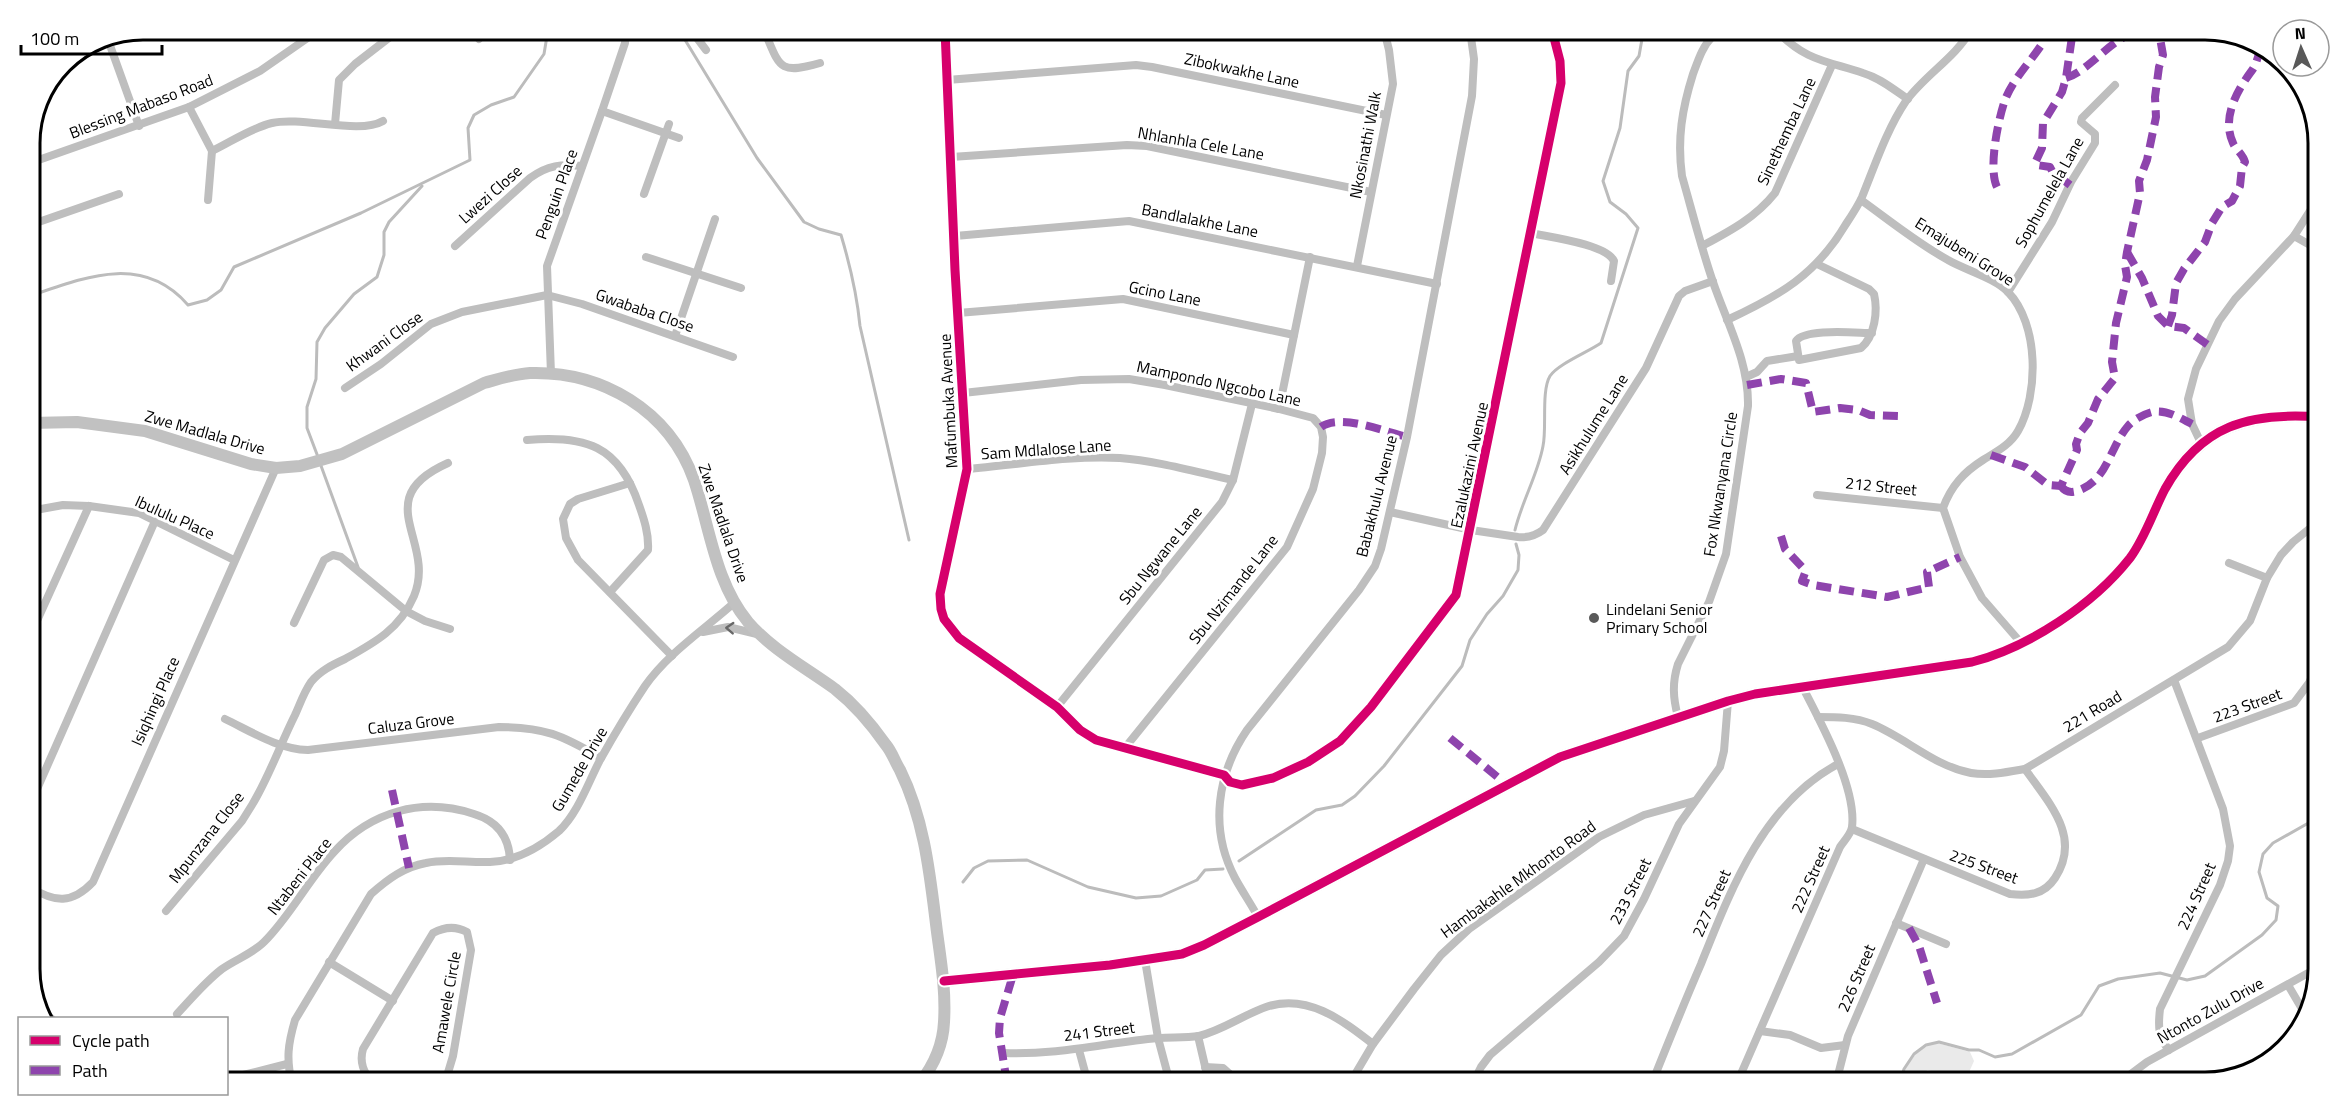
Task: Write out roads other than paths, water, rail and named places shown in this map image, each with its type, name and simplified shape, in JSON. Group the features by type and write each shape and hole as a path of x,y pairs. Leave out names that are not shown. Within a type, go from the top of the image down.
{"street":[{"name":"Blessing Mabaso Road","path":"41,159 189,107 260,71 304,40"},
{"path":"334,123 339,80 355,64 386,40"},
{"name":"Penguin Place","path":"551,374 547,266 625,40"},
{"path":"698,40 706,50"},
{"path":"769,40 780,63 786,68 792,70 819,63"},
{"name":"Mafumbuka Avenue","path":"945,40 967,469 940,594 944,619 959,638 1057,707 1088,736 1124,749 1224,776"},
{"name":"Nkosinathi Walk","path":"1357,266 1393,76 1386,40"},
{"name":"Babakhulu Avenue","path":"1258,917 1234,877 1220,836 1219,807 1224,776 1234,748 1246,730 1368,578 1381,549 1437,284 1472,96 1474,59 1471,40"},
{"name":"Ezalukazini Avenue","path":"1224,776 1230,782 1242,785 1273,778 1308,762 1347,734 1371,707 1456,595 1561,83 1560,61 1555,40"},
{"name":"Fox Nkwanyana Circle","path":"1678,717 1674,700 1674,677 1678,664 1717,584 1730,535 1747,412 1746,377 1702,246 1682,176 1680,158 1682,113 1699,58 1708,40"},
{"path":"1788,40 1800,50 1832,65 1876,78 1908,99"},
{"path":"1727,320 1778,295 1817,264 1839,236 1861,200 1897,116 1908,99 1964,40"},
{"path":"110,46 139,126"},
{"name":"Zibokwakhe Lane","path":"947,80 1120,65 1144,66 1386,115"},
{"name":"Sinethemba Lane","path":"1702,246 1749,219 1764,207 1775,193 1832,65"},
{"name":"Sophumelela Lane","path":"2008,292 2040,243 2071,182 2095,142 2095,134 2081,122 2082,117 2115,85"},
{"path":"189,107 212,152 208,200"},
{"path":"602,111 679,138"},
{"path":"212,152 272,123 334,123 373,127 383,121"},
{"path":"644,194 669,124"},
{"name":"Nhlanhla Cele Lane","path":"951,157 1127,145 1147,146 1371,192"},
{"name":"Lwezi Close","path":"455,246 543,169 559,164 582,166"},
{"path":"41,221 118,195"},
{"name":"Emajubeni Grove","path":"1861,200 1947,260 2008,292 2023,317 2030,339 2032,375 2027,407 2018,432 2010,441 1958,480 1948,494 1943,508"},
{"path":"2201,442 2189,410 2190,385 2196,369 2224,313 2294,236 2308,214"},
{"path":"675,336 695,272 716,219"},
{"name":"Bandlalakhe Lane","path":"955,236 1129,221 1437,284"},
{"path":"1531,233 1597,248 1609,254 1614,261 1611,280"},
{"path":"2294,236 2308,244"},
{"path":"646,257 741,288"},
{"path":"1279,409 1310,257"},
{"path":"1817,264 1874,294 1872,333 1863,346 1848,352 1802,361 1798,356 1796,341 1800,336 1813,333 1872,333"},
{"name":"Asikhulume Lane","path":"1390,512 1471,530 1525,538 1538,534 1543,530 1646,368 1679,296 1685,291 1713,281"},
{"name":"Gwababa Close","path":"547,296 582,304 733,357"},
{"name":"Khwani Close","path":"345,388 381,364 431,324 462,312 547,296"},
{"name":"Gcino Lane","path":"958,314 1124,299 1294,335"},
{"path":"1746,377 1757,372 1767,361 1798,356"},
{"name":"Zwe Madlala Drive","path":"41,423 77,422 145,431 251,464 276,468 300,466 342,454 483,383 529,373 576,377 601,383 630,399 650,414 682,454 694,480 719,567 735,602 748,621 761,635 844,696 888,747 909,789 922,829 944,981 944,1023 940,1047 928,1072"},
{"name":"Mampondo Ngcobo Lane","path":"963,393 1106,378 1165,385 1279,409 1312,418 1322,427"},
{"name":"Sbu Ngwane Lane","path":"1057,707 1222,502 1233,480 1252,404"},
{"path":"944,981 1182,954 1258,917 1560,757 1728,701 1802,686 1972,662 1998,656 2022,644 2077,608 2129,559 2180,466 2201,442 2231,424 2246,420 2270,416 2308,417"},
{"name":"Sbu Nzimande Lane","path":"1124,749 1287,547 1313,489 1322,453 1322,427"},
{"path":"527,440 556,437 572,438 586,443 611,458 630,483 645,524 648,550 610,592"},
{"name":"Sam Mdlalose Lane","path":"967,469 1120,458 1141,460 1233,480"},
{"name":"Mpunzana Close","path":"166,911 242,821 260,792 306,691 318,675 390,633 406,611 416,591 418,570 409,520 408,498 411,490 423,476 448,463"},
{"name":"Isiqhingi Place","path":"41,892 57,899 72,899 93,882 276,468"},
{"path":"630,483 578,499 570,504 562,519 566,538 571,551 672,656"},
{"name":"212 Street","path":"1817,495 1943,508"},
{"name":"Ibululu Place","path":"41,509 63,505 128,511 155,521 234,560"},
{"path":"41,611 88,506"},
{"path":"1943,508 1960,557 1982,598 2022,644"},
{"path":"41,780 155,521"},
{"name":"221 Road","path":"1818,717 1841,717 1872,724 1954,769 1973,774 2025,769 2228,647 2250,621 2267,578 2281,555 2308,530"},
{"path":"294,622 324,560 333,555 341,557 406,611 425,621 450,629"},
{"path":"2229,563 2267,578"},
{"name":"Gumede Drive","path":"289,1072 287,1064 295,1020 371,894 389,878 409,868 439,861 510,860 533,850 568,820 601,758 646,685 672,656 735,602"},
{"path":"699,633 728,627 761,635"},
{"name":"224 Street","path":"2169,1050 2161,1040 2158,1026 2160,1009 2220,885 2228,861 2229,846 2223,809 2198,738 2174,680"},
{"name":"223 Street","path":"2198,738 2294,703 2308,684"},
{"path":"1802,686 1838,764 1849,798 1852,829"},
{"name":"233 Street","path":"1478,1072 1490,1055 1599,962 1624,936 1679,824 1720,767 1724,751 1728,701"},
{"name":"Caluza Grove","path":"225,719 293,750 321,750 499,727 524,727 544,730 566,738 601,758"},
{"name":"227 Street","path":"1656,1072 1745,862 1759,839 1792,797 1818,774 1838,764"},
{"name":"225 Street","path":"1852,829 2010,894 2026,896 2042,891 2053,882 2063,865 2067,851 2065,835 2057,815 2025,769"},
{"name":"Hambakahle Mkhonto Road","path":"1356,1072 1373,1044 1441,955 1469,929 1599,837 1644,815 1694,801"},
{"name":"Ntabeni Place","path":"177,1014 210,978 262,944 276,930 333,852 352,834 373,821 398,811 431,805 464,811 487,818 496,825 509,847 510,860"},
{"name":"222 Street","path":"1742,1072 1840,847 1852,829"},
{"name":"226 Street","path":"1839,1072 1845,1044 1924,859"},
{"path":"1896,923 1946,944"},
{"name":"Amawele Circle","path":"364,1072 361,1058 363,1049 433,933 441,929 452,928 467,932 471,950 448,1072"},
{"path":"1145,960 1158,1038 1167,1072"},
{"path":"329,962 393,1000"},
{"name":"Ntonto Zulu Drive","path":"2133,1072 2308,974"},
{"path":"2288,985 2301,1009"},
{"name":"241 Street","path":"1004,1053 1079,1050 1158,1038 1198,1036 1217,1030 1266,1007 1292,1005 1311,1007 1329,1013 1373,1044"},
{"path":"1760,1031 1790,1035 1821,1048 1845,1044"},
{"path":"1198,1036 1206,1072"},
{"path":"1079,1050 1085,1072"},
{"path":"255,1072 287,1064"},
{"path":"1205,1067 1223,1068 1228,1072"}],"waterway":[{"path":"41,292 92,277 133,274 152,279 171,289 188,305 207,300 221,290 234,267 361,213 470,160 468,128 474,115 491,105 514,97 544,54 546,40"},
{"path":"685,40 757,158 804,222 841,235 853,280 860,326 909,540"},
{"path":"1515,530 1538,467 1543,446 1547,383 1550,376 1560,367 1601,343 1638,228 1626,214 1610,202 1603,181 1620,128 1628,71 1639,56 1642,40"},
{"path":"318,457 307,428 307,407 316,379 317,342 325,328 354,294 377,277 384,255 384,232 389,222 422,186"},
{"path":"320,463 358,567"},
{"path":"1239,861 1316,810 1342,805 1355,796 1384,766 1462,666 1470,640 1487,614 1503,596 1518,570 1519,555 1516,544"},
{"path":"1903,1072 1914,1054 1926,1045 1939,1042 1969,1050 1979,1050 1995,1057 2012,1054 2081,1015 2099,986 2118,979 2160,973 2187,980 2205,976 2262,935 2276,920 2278,906 2267,898 2259,872 2263,854 2273,843 2308,823"},
{"path":"963,882 974,868 988,861 1027,860 1088,887 1136,898 1161,896 1197,880 1205,870 1223,869"}],"place":[{"name":"Lindelani Senior Primary School","path":"1594,618"}]}
